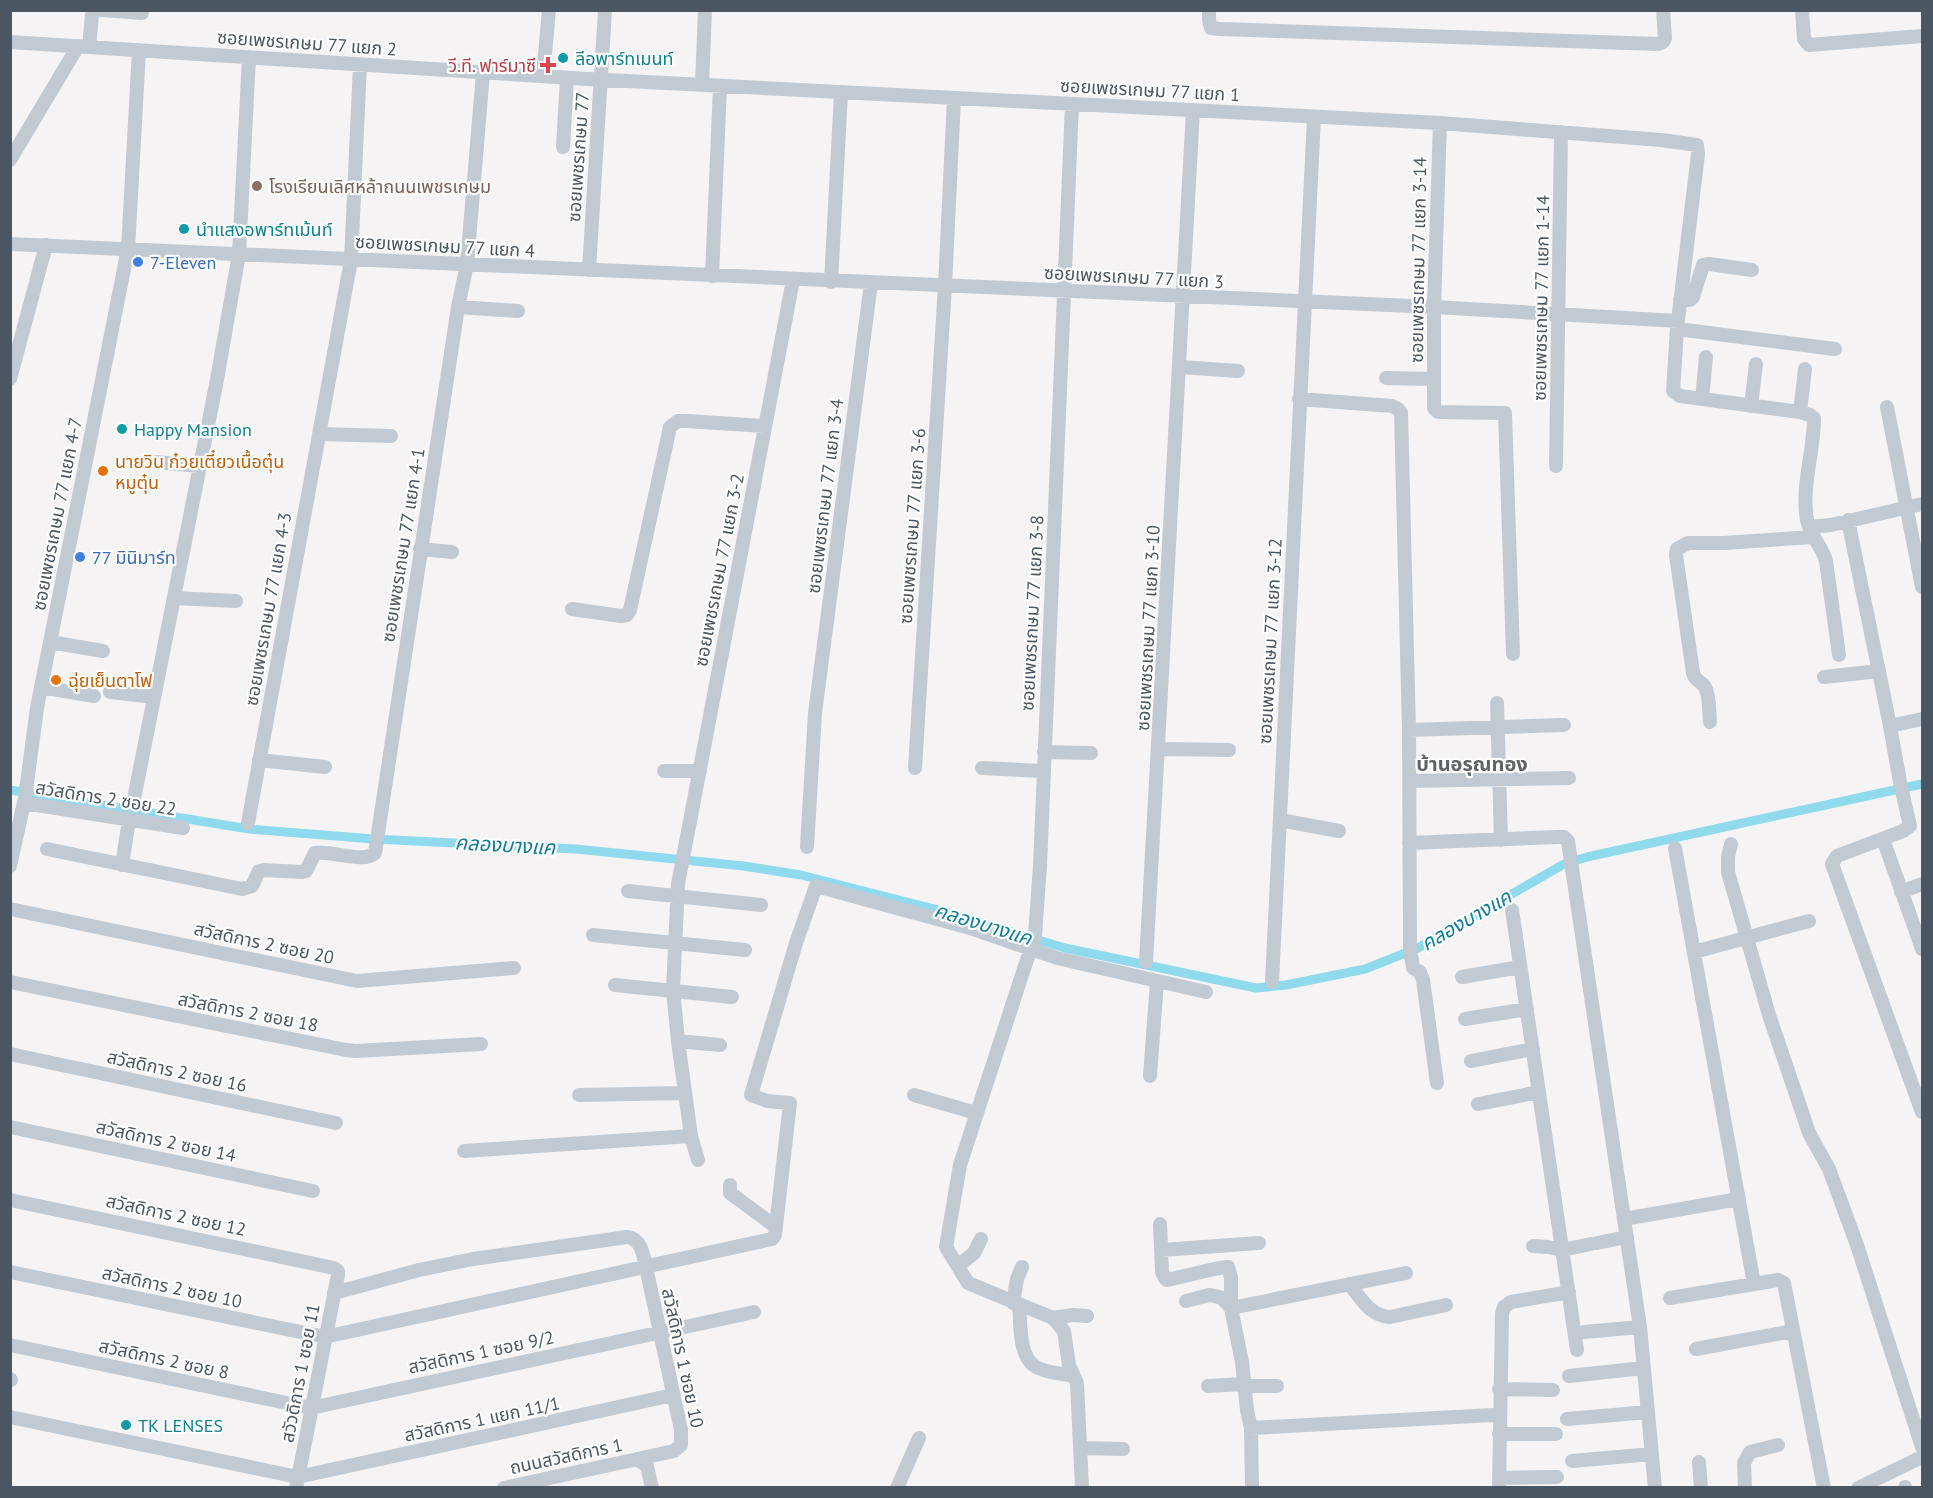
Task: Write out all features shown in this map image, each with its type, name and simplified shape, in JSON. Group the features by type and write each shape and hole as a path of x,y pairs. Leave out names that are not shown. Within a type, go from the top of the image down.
{"street":[{"path":"10,160 83,47 92,15 96,10"},
{"path":"102,10 142,13"},
{"path":"543,76 549,10"},
{"name":"ซอยเพชรเกษม 77","path":"589,270 605,10"},
{"path":"702,85 705,10"},
{"path":"1209,10 1212,28 1220,29 1658,44 1665,38 1663,10"},
{"path":"1802,10 1804,39 1806,43 1813,45 1923,36"},
{"name":"ซอยเพชรเกษม 77 แยก 2","path":"10,42 601,80"},
{"name":"ซอยเพชรเกษม 77 แยก 4-7","path":"10,866 13,838 27,787 41,687 128,249 139,50"},
{"path":"133,804 200,466 238,254 249,57"},
{"name":"ซอยเพชรเกษม 77 แยก 4-3","path":"248,823 351,260 360,65"},
{"name":"ซอยเพชรเกษม 77 แยก 4-1","path":"122,865 242,889 252,886 259,871 306,871 315,853 371,856 375,853 420,549 458,307 467,264 483,73"},
{"path":"563,147 567,78"},
{"name":"ซอยเพชรเกษม 77 แยก 1","path":"601,80 1440,123 1689,143 1697,145 1698,154 1680,300"},
{"path":"712,276 720,86"},
{"path":"831,282 841,93"},
{"name":"ซอยเพชรเกษม 77 แยก 3-6","path":"915,768 945,286 954,98"},
{"name":"ซอยเพชรเกษม 77 แยก 3-8","path":"1053,1318 968,1283 946,1247 960,1165 1035,935 1040,884 1072,104"},
{"name":"ซอยเพชรเกษม 77 แยก 3-10","path":"1146,962 1160,749 1194,110"},
{"name":"ซอยเพชรเกษม 77 แยก 3-12","path":"1272,982 1314,117"},
{"name":"ซอยเพชรเกษม 77 แยก 3-14","path":"1440,123 1434,307 1434,408 1438,412 1505,413 1513,654"},
{"name":"ซอยเพชรเกษม 77 แยก 1-14","path":"1556,465 1561,132"},
{"name":"ซอยเพชรเกษม 77 แยก 4","path":"10,244 589,270"},
{"path":"10,379 46,245"},
{"path":"1752,270 1703,265 1693,297 1690,300 1680,300 1673,391 1680,396 1800,412 1814,418 1805,502 1810,532 1826,561 1839,656"},
{"name":"ซอยเพชรเกษม 77 แยก 3","path":"589,270 1558,314 1677,325 1835,349"},
{"name":"ซอยเพชรเกษม 77 แยก 3-2","path":"698,1160 691,1136 678,1041 674,990 677,897 793,280"},
{"name":"ซอยเพชรเกษม 77 แยก 3-4","path":"807,847 815,713 871,283"},
{"path":"458,307 518,311"},
{"path":"1702,399 1706,357"},
{"path":"1750,406 1756,364"},
{"path":"1180,367 1238,371"},
{"path":"1800,412 1805,369"},
{"path":"1386,378 1434,379"},
{"path":"1299,399 1392,406 1398,408 1401,413 1412,961 1423,980 1437,1083"},
{"path":"1887,407 1923,587"},
{"path":"572,609 621,616 627,615 630,610 670,427 678,421 765,426"},
{"path":"319,434 391,435"},
{"path":"156,462 200,466"},
{"path":"1710,722 1707,690 1697,681 1693,673 1677,549 1688,543 1724,543 1810,532 1848,520 1923,504"},
{"path":"1848,520 1910,826 1903,831 1837,856 1832,864 1923,1112"},
{"path":"420,549 452,552"},
{"path":"174,598 236,601"},
{"path":"50,642 103,651"},
{"path":"1824,677 1879,671"},
{"path":"41,687 94,696"},
{"path":"110,692 154,697"},
{"path":"1497,703 1501,840"},
{"path":"1890,726 1923,720"},
{"path":"1409,730 1564,725"},
{"path":"1160,749 1229,750"},
{"path":"1044,752 1091,753"},
{"path":"259,760 325,767"},
{"path":"982,768 1043,771"},
{"path":"664,771 700,771"},
{"path":"1410,781 1569,778"},
{"name":"สวัสดิการ 2 ซอย 22","path":"24,803 183,828"},
{"path":"47,849 122,865 129,820"},
{"path":"1280,820 1339,831"},
{"path":"1409,843 1558,837 1564,837 1568,841 1640,1327 1655,1488"},
{"path":"1882,839 1922,944"},
{"path":"1731,844 1728,872 1769,1015 1809,1133 1829,1169 1857,1245 1923,1447"},
{"path":"1675,848 1754,1284"},
{"path":"1901,892 1923,884"},
{"path":"325,1337 767,1241 775,1235 790,1103 767,1101 751,1095 796,943 816,886 970,928 1030,950 1206,992"},
{"path":"628,891 761,904"},
{"name":"สวัสดิการ 2 ซอย 20","path":"10,909 357,981 514,968"},
{"path":"1512,910 1577,1350"},
{"path":"1694,952 1809,921"},
{"path":"592,935 745,950"},
{"path":"1462,977 1520,967"},
{"path":"1150,1076 1157,981"},
{"name":"สวัสดิการ 2 ซอย 18","path":"10,982 346,1050 481,1044"},
{"path":"615,985 732,997"},
{"path":"1465,1019 1527,1009"},
{"path":"678,1041 720,1045"},
{"path":"1471,1061 1533,1048"},
{"name":"สวัสดิการ 2 ซอย 16","path":"10,1054 336,1122"},
{"path":"1478,1104 1539,1092"},
{"path":"579,1095 685,1093"},
{"path":"914,1095 976,1113"},
{"name":"สวัสดิการ 2 ซอย 14","path":"10,1127 313,1191"},
{"path":"464,1151 691,1136"},
{"path":"730,1185 730,1192 776,1227"},
{"path":"1624,1219 1739,1199"},
{"name":"สวัสดิการ 2 ซอย 12","path":"10,1200 334,1268"},
{"path":"1160,1224 1162,1272 1167,1280 1228,1268 1231,1277 1231,1308 1242,1362 1246,1410 1251,1428 1252,1488"},
{"name":"สวัสดิการ 1 ซอย 10","path":"334,1293 419,1270 473,1259 627,1237 637,1241 641,1247 646,1267 681,1430 681,1445 674,1451 637,1459"},
{"path":"1533,1246 1562,1250 1627,1237"},
{"path":"958,1266 974,1253 981,1239"},
{"path":"1161,1250 1259,1243"},
{"path":"1022,1267 1017,1280 1016,1304 1025,1356 1029,1362 1044,1370 1073,1376"},
{"name":"สวัวดิการ 1 ซอย 11","path":"297,1482 338,1275 338,1271 334,1268"},
{"name":"สวัสดิการ 2 ซอย 10","path":"10,1272 325,1337"},
{"path":"1231,1308 1406,1273"},
{"path":"1670,1298 1778,1280 1784,1283 1824,1488"},
{"path":"1349,1284 1372,1312 1381,1317 1446,1305"},
{"path":"1557,1477 1499,1483 1502,1314 1504,1307 1511,1302 1569,1292"},
{"path":"1185,1301 1215,1296 1222,1298 1231,1308"},
{"name":"สวัสดิการ 1 ซอย 9/2","path":"311,1408 754,1312"},
{"path":"1053,1318 1073,1315 1087,1316"},
{"path":"1053,1318 1064,1331 1069,1365 1079,1394 1082,1488"},
{"path":"1584,1332 1640,1327"},
{"path":"1696,1349 1793,1331"},
{"name":"สวัสดิการ 2 ซอย 8","path":"10,1345 311,1408"},
{"path":"1569,1376 1644,1368"},
{"path":"1208,1386 1276,1386"},
{"path":"1499,1389 1553,1390"},
{"name":"สวัสดิการ 1 แยก 11/1","path":"297,1482 673,1395"},
{"path":"1567,1419 1648,1412"},
{"path":"1251,1428 1493,1415"},
{"path":"10,1417 297,1482"},
{"path":"1499,1434 1556,1434"},
{"path":"897,1488 918,1438"},
{"path":"1744,1488 1744,1463 1750,1452 1778,1445"},
{"path":"1080,1448 1123,1449"},
{"path":"1572,1461 1652,1454"},
{"path":"1858,1488 1923,1457"},
{"name":"ถนนสวัสดิการ 1","path":"504,1488 637,1459 647,1466 652,1488"},
{"path":"1699,1462 1701,1488"}],"waterway":[{"name":"คลองบางแค","path":"10,790 249,829 374,839 576,849 744,866 801,875 946,912 1065,948 1256,988 1286,985 1365,969 1418,948 1564,864 1587,857 1922,784"}],"place":[{"name":"ลีอพาร์ทเมนท์","path":"563,58"},
{"name":"วี.ที. ฟาร์มาซี","path":"548,65"},
{"name":"โรงเรียนเลิศหล้าถนนเพชรเกษม","path":"257,186"},
{"name":"นำแสงอพาร์ทเม้นท์","path":"184,229"},
{"name":"7-Eleven","path":"138,262"},
{"name":"Happy Mansion","path":"122,429"},
{"name":"นายวิน ก๋วยเตี๋ยวเนื้อตุ๋น หมูตุ๋น","path":"103,471"},
{"name":"77 มินิมาร์ท","path":"80,557"},
{"name":"ฉุ่ยเย็นตาโฟ","path":"56,680"},
{"name":"TK LENSES","path":"126,1425"}],"district":[{"name":"บ้านอรุณทอง","path":"1472,764"}]}
